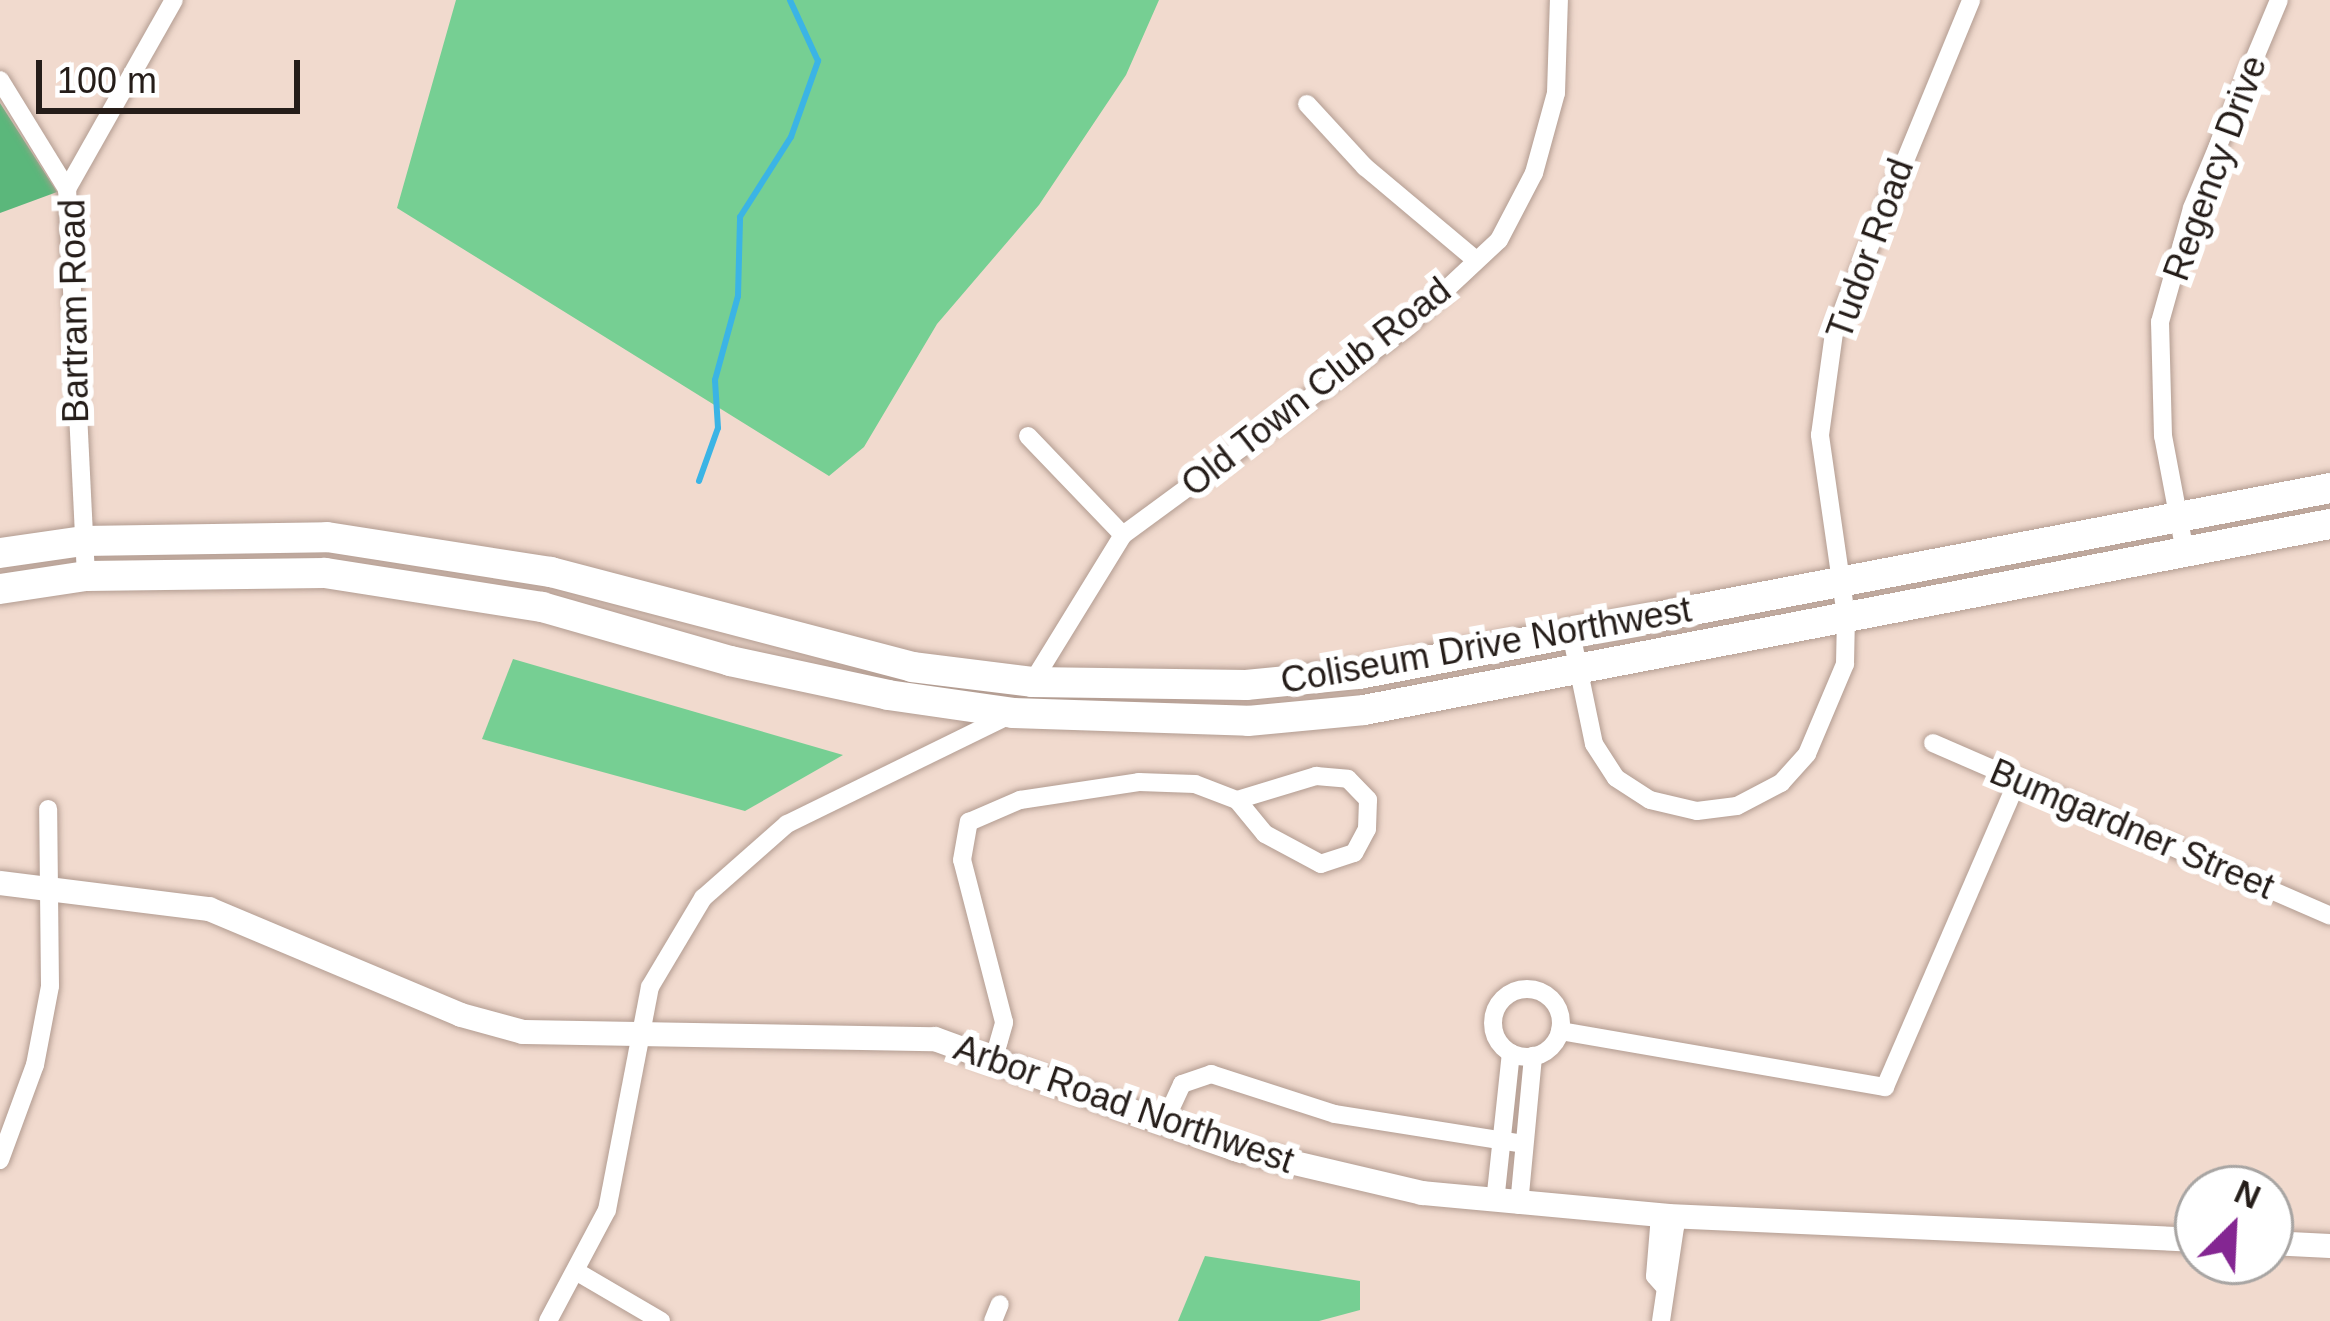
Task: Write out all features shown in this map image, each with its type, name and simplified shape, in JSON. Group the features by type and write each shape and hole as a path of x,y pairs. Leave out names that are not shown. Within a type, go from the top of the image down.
{"main road":[{"name":"Coliseum Drive Northwest","path":"0,553 83,541 327,537 550,572 912,667 1032,682 1246,685 1359,674 2330,488"},
{"name":"Coliseum Drive Northwest","path":"0,589 86,576 325,573 542,607 730,661 1013,713 1248,721 1364,710 2330,524"}],"street":[{"name":"Bartram Road","path":"86,576 67,189 174,0"},
{"name":"Old Town Club Road","path":"1013,713 1123,535 1406,327 1499,240 1534,172 1556,93 1559,0"},
{"name":"Tudor Road","path":"1571,633 1588,729 1616,778 1673,807 1737,806 1780,783 1807,754 1844,664 1846,616 1820,435 1834,333 1971,0"},
{"name":"Regency Drive","path":"2185,552 2157,367 2160,322 2192,208 2279,0"},
{"path":"0,80 67,189"},
{"path":"1307,104 1365,166 1476,260"},
{"path":"1028,436 1123,535"},
{"path":"548,1321 579,1274 620,1168 640,1040 663,958 742,856 788,824 1013,713"},
{"name":"Bumgardner Street","path":"1933,743 2330,916"},
{"path":"994,1058 1004,1022 962,860 969,822 1020,800 1139,782 1195,784 1237,800 1264,833 1321,864 1354,853 1367,829 1368,800 1348,779 1280,781 1237,800"},
{"path":"1560,1031 1885,1087 2018,780"},
{"path":"0,1160 44,1025 51,885 48,809"},
{"name":"Arbor Road Northwest","path":"0,884 51,885 224,914 491,1026 640,1040 935,1039 1164,1123 1330,1174 1507,1204 2174,1239"},
{"path":"1507,1204 1501,1141 1511,1053 1493,1025 1499,1003 1518,990 1550,997 1560,1031"},
{"path":"1507,1204 1524,1144 1533,1057 1560,1031"},
{"path":"1511,1053 1533,1057"},
{"path":"1164,1123 1195,1073 1335,1114 1524,1144"},
{"path":"1661,1321 1663,1285 1671,1276 1676,1228 1668,1216"},
{"path":"2294,1244 2330,1246"},
{"path":"579,1274 661,1321"}],"green space":[{"path":"456,0 1159,0 1126,75 1039,205 937,324 864,447 829,476 397,208"},
{"path":"0,103 57,192 0,213"},
{"path":"513,659 843,755 745,811 482,739"},
{"path":"1205,1256 1360,1281 1360,1310 1319,1321 1178,1321"}],"waterway":[{"path":"699,481 718,428 715,380 738,296 740,217 791,137 818,61 790,0"}]}
